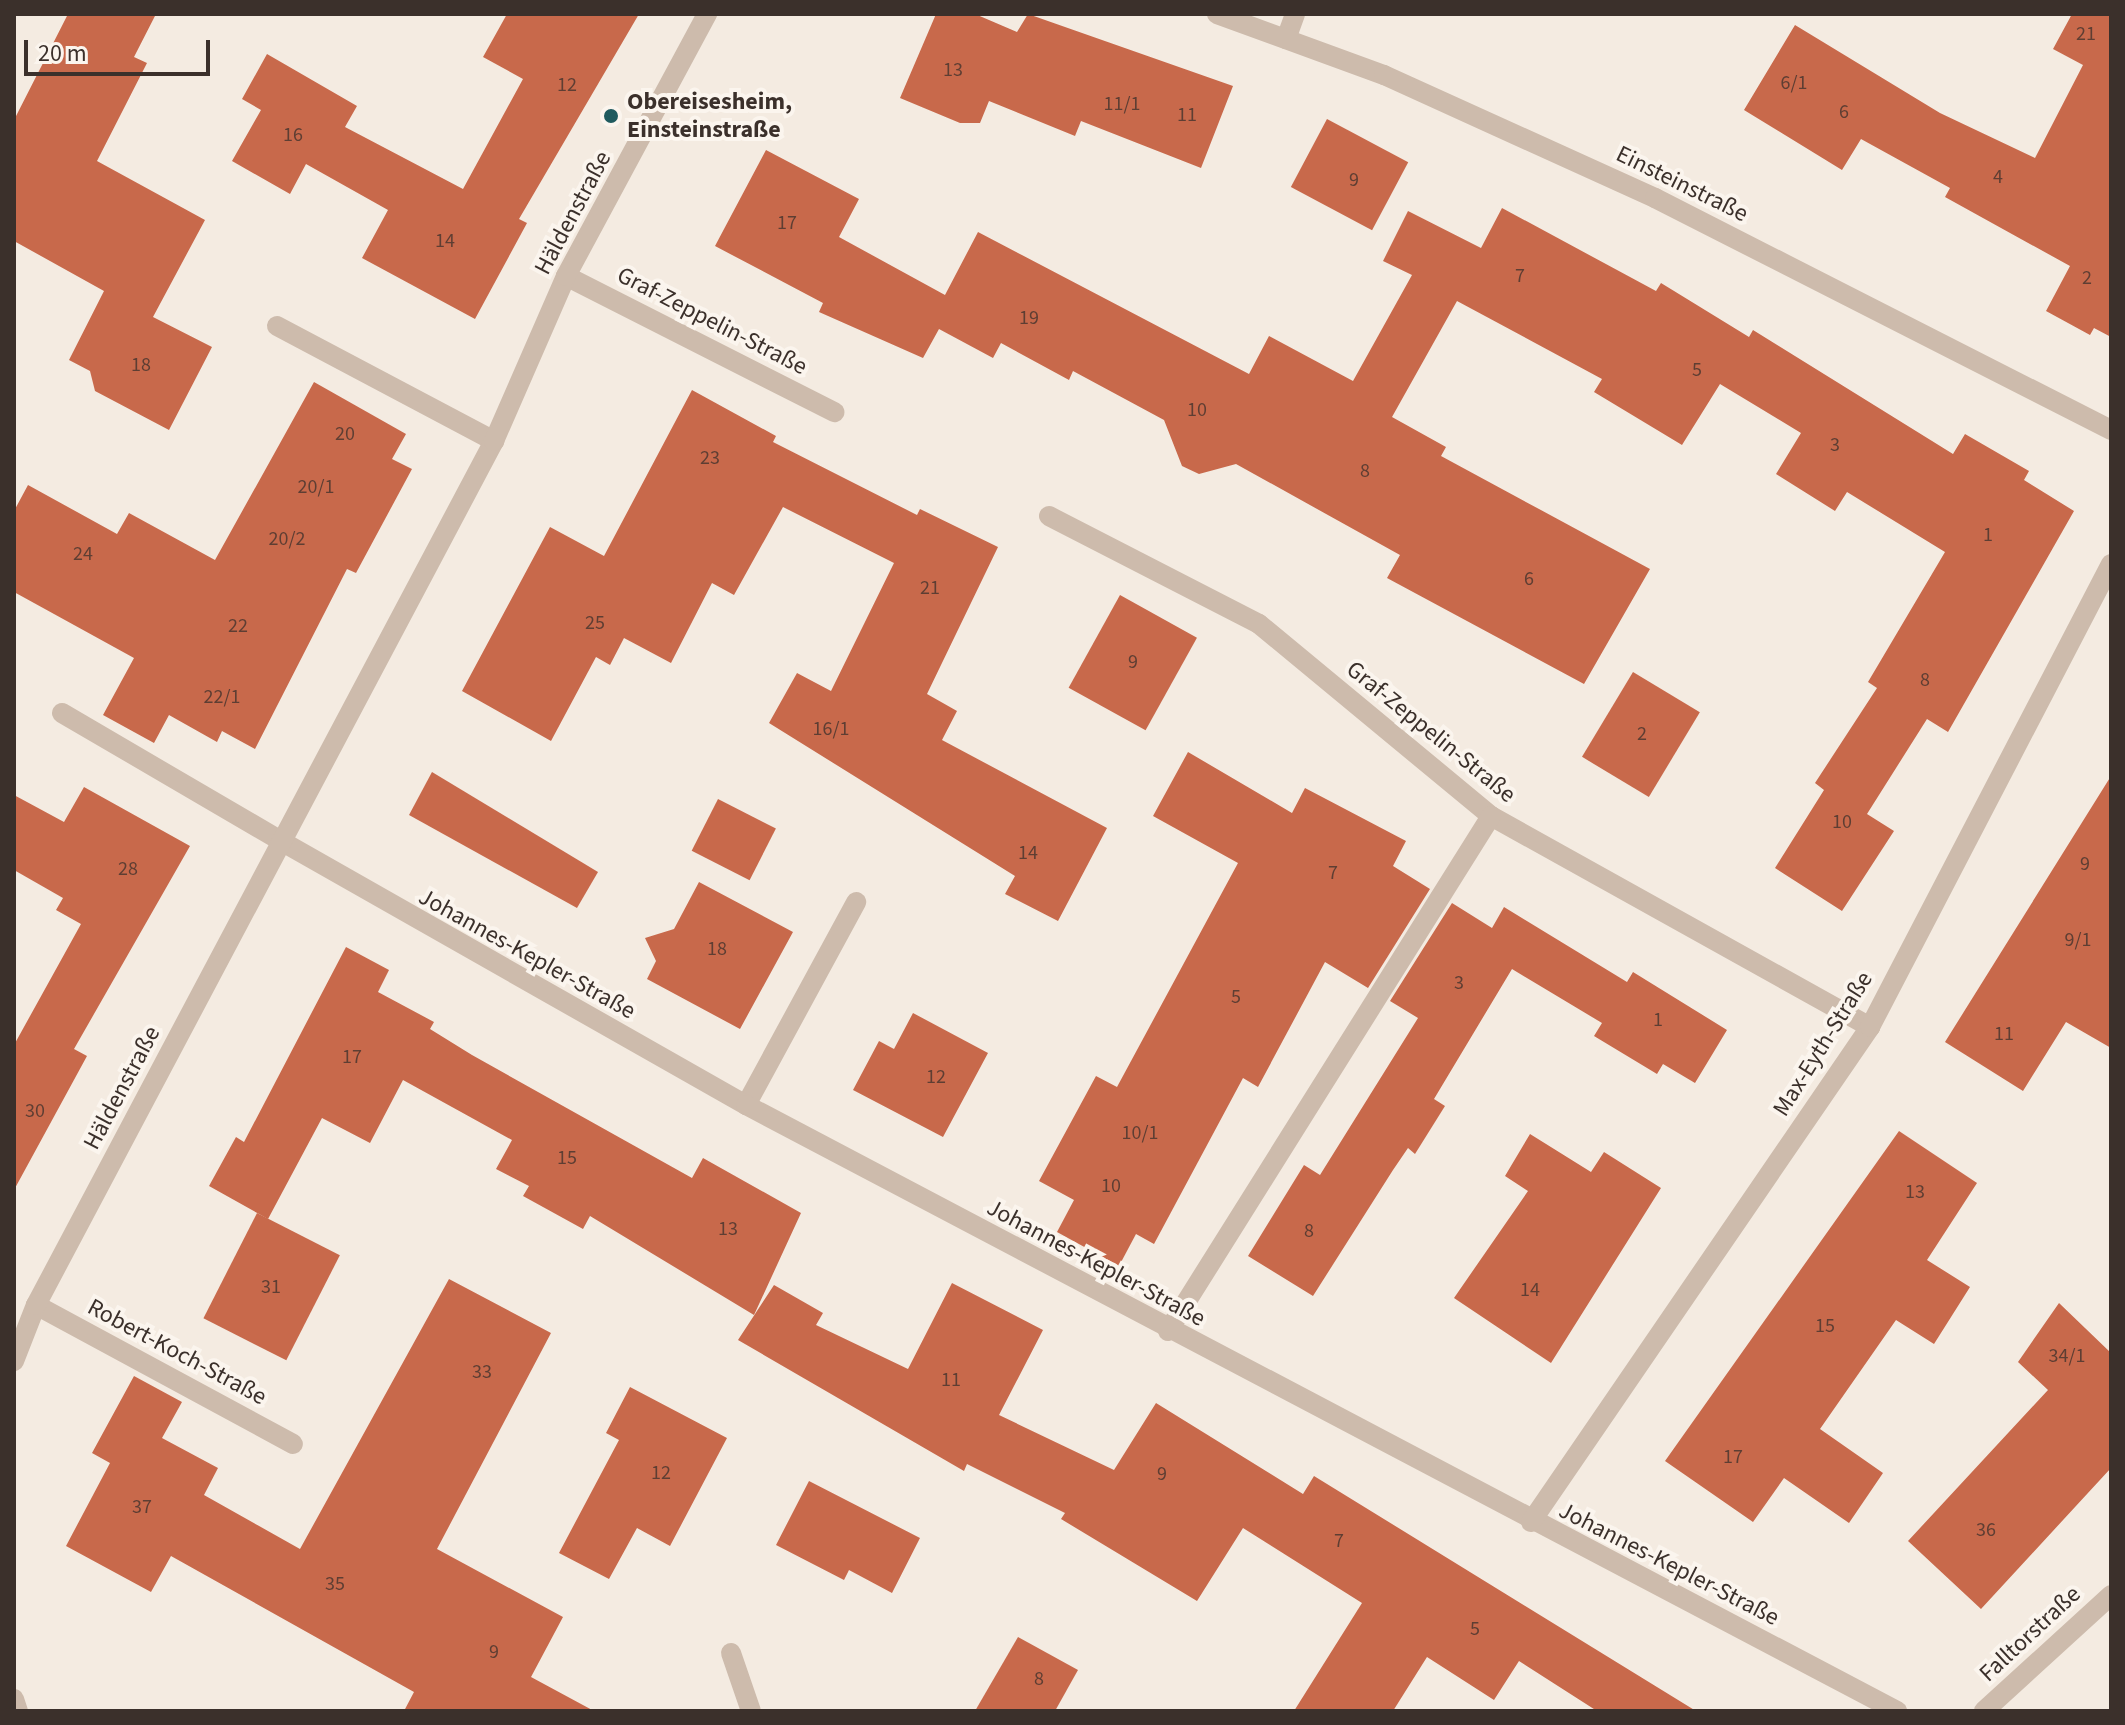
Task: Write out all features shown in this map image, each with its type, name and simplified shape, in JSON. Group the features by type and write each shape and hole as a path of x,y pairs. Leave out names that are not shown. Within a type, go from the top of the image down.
{"street":[{"name":"Häldenstraße","path":"14,1361 36,1305 494,441 566,276 707,14"},
{"name":"Einsteinstraße","path":"1217,14 1384,75 1655,198 2111,430"},
{"path":"1286,39 1295,14"},
{"name":"Graf-Zeppelin-Straße","path":"566,276 834,412"},
{"path":"277,326 494,441"},
{"name":"Graf-Zeppelin-Straße","path":"1049,516 1259,624 1491,816 1870,1027"},
{"name":"Max-Eyth-Straße","path":"1531,1522 1870,1027 2111,564"},
{"path":"62,713 281,841"},
{"path":"1168,1331 1491,816"},
{"name":"Johannes-Kepler-Straße","path":"281,841 746,1105 1168,1331 1897,1711"},
{"path":"746,1105 856,902"},
{"name":"Robert-Koch-Straße","path":"36,1305 293,1444"},
{"name":"Falltorstraße","path":"1984,1711 2111,1595"},
{"path":"731,1653 751,1711"},
{"path":"14,1699 18,1711"}],"building":[{"path":"68,14 156,14 134,57 147,63 97,161 205,220 153,317 212,347 169,430 95,391 90,371 69,360 104,291 14,241 14,120"},
{"path":"507,14 639,14 519,219 527,223 475,319 362,258 388,210 306,164 290,194 232,161 261,110 242,99 267,54 357,106 345,127 463,189 523,79 483,57"},
{"path":"936,14 975,14 1017,32 1028,14 1233,86 1201,168 1081,121 1075,136 989,101 980,123 960,123 900,98"},
{"path":"2072,14 2111,14 2111,337 2094,328 2090,335 2046,311 2070,266 1945,197 1950,188 1861,139 1842,170 1744,110 1795,25 1940,113 2035,158 2083,65 2053,49"},
{"path":"1327,119 1408,162 1372,230 1291,187"},
{"path":"766,150 859,199 839,237 945,295 978,232 1249,374 1269,336 1353,381 1412,275 1383,261 1408,211 1481,248 1502,208 1656,291 1661,283 1749,337 1753,330 1953,454 1965,434 2029,471 2024,480 2074,511 1948,732 1927,719 1867,814 1894,831 1842,911 1775,868 1824,790 1815,783 1877,688 1868,682 1945,552 1847,492 1835,511 1776,474 1801,433 1720,384 1682,445 1594,392 1602,379 1457,301 1392,417 1446,447 1441,456 1650,569 1584,684 1387,578 1400,555 1236,464 1199,474 1182,466 1164,420 1073,371 1069,380 1001,343 993,358 939,329 923,358 819,312 823,303 715,246"},
{"path":"314,382 406,434 392,459 412,469 356,573 347,569 255,749 222,731 217,742 169,715 154,743 103,715 134,658 14,592 14,511 28,485 117,534 129,513 215,560"},
{"path":"692,390 776,436 773,442 917,515 920,509 998,547 927,694 957,711 942,740 1107,828 1058,921 1005,894 1015,876 769,723 797,673 831,691 894,563 783,507 734,595 712,583 671,663 624,638 610,665 596,657 551,741 462,691 550,527 604,556"},
{"path":"1120,595 1197,638 1146,730 1069,688"},
{"path":"1633,672 1700,712 1649,797 1582,757"},
{"path":"1188,752 1292,813 1305,788 1406,841 1393,866 1430,889 1368,988 1325,962 1258,1087 1243,1078 1154,1244 1136,1234 1119,1266 1057,1232 1074,1200 1039,1181 1096,1076 1117,1087 1238,863 1153,816"},
{"path":"432,772 598,872 577,908 409,815"},
{"path":"2111,776 2111,1048 2066,1022 2023,1091 1945,1042"},
{"path":"84,787 190,846 74,1049 87,1056 14,1190 14,1045 81,924 56,910 63,898 14,870 14,795 64,822"},
{"path":"718,799 776,829 750,880 692,851"},
{"path":"699,882 793,932 740,1029 647,979 656,961 645,938 674,929"},
{"path":"1452,903 1492,928 1504,907 1627,982 1633,972 1727,1030 1695,1083 1663,1064 1657,1074 1594,1036 1602,1023 1512,969 1434,1099 1445,1106 1415,1154 1408,1148 1313,1296 1248,1256 1304,1165 1320,1175 1418,1018 1390,1001"},
{"path":"346,947 389,970 378,992 434,1022 430,1029 472,1055 692,1178 703,1158 801,1213 754,1315 590,1216 583,1229 523,1196 529,1186 496,1169 512,1140 403,1080 370,1143 322,1118 268,1219 209,1186 236,1137 244,1142"},
{"path":"913,1013 988,1053 943,1137 853,1090 879,1041 894,1049"},
{"path":"1899,1131 1977,1183 1927,1260 1970,1287 1934,1344 1896,1320 1820,1429 1883,1473 1849,1523 1784,1478 1753,1522 1665,1461"},
{"path":"1530,1134 1591,1172 1604,1152 1661,1188 1551,1363 1454,1298 1528,1191 1505,1176"},
{"path":"257,1213 340,1255 286,1360 203,1318"},
{"path":"449,1279 551,1333 437,1549 563,1617 531,1677 594,1711 404,1711 414,1692 171,1556 151,1592 66,1546 110,1463 92,1453 134,1376 182,1402 162,1438 218,1468 204,1495 300,1549"},
{"path":"952,1283 1043,1330 999,1415 1114,1470 1156,1403 1303,1494 1314,1476 1696,1711 1597,1711 1519,1661 1494,1700 1427,1657 1393,1711 1294,1711 1362,1603 1243,1528 1197,1601 1061,1519 1065,1513 967,1464 964,1471 738,1340 774,1285 823,1313 816,1325 908,1369"},
{"path":"2059,1303 2111,1353 2111,1468 1981,1609 1908,1541 2048,1390 2018,1362"},
{"path":"630,1387 727,1438 670,1546 637,1528 609,1579 559,1553 619,1440 606,1433"},
{"path":"809,1481 920,1538 892,1593 849,1570 844,1580 776,1545"},
{"path":"1018,1637 1078,1670 1055,1711 975,1711"}],"place":[{"name":"Obereisesheim, Einsteinstraße","path":"611,116"}]}
